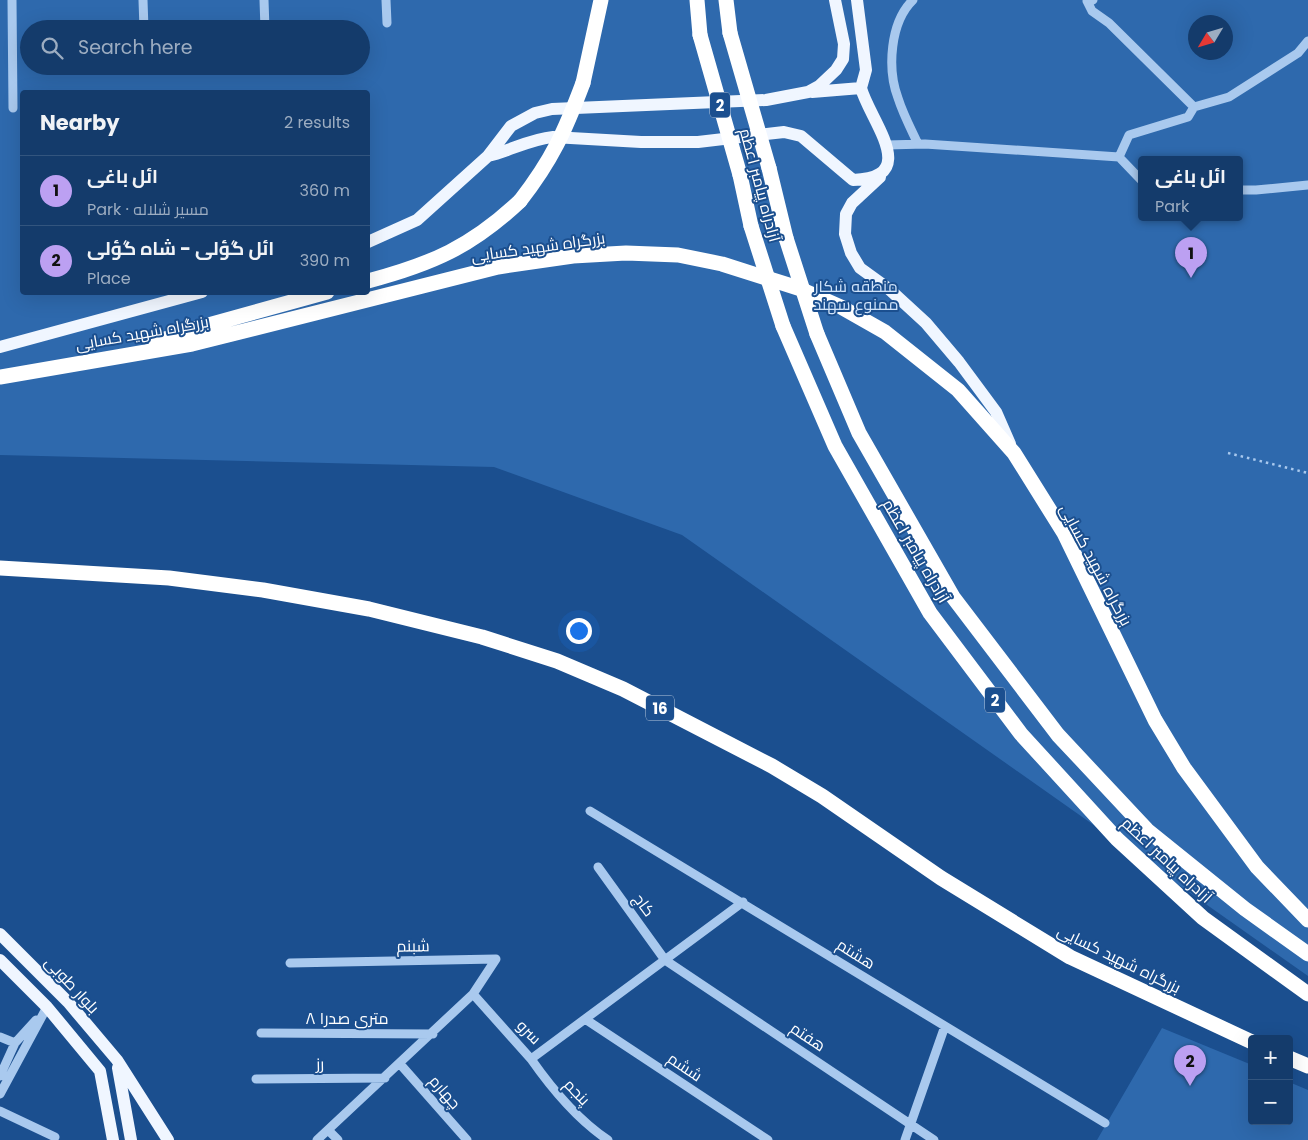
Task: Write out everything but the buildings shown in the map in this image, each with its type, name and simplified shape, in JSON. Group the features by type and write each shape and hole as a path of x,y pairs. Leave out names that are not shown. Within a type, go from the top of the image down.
{"highway":[{"path":"370,281 415,269 460,248 496,223 520,201 544,170 565,132 583,82 602,0"},
{"name":"آزادراه پیامبر اعظم","path":"697,0 700,35 740,175 750,226 783,326 835,446 930,612 1021,734 1118,839 1203,918 1308,994"},
{"name":"آزادراه پیامبر اعظم","path":"727,2 730,32 769,168 786,238 817,334 859,433 953,597 1058,735 1147,830 1245,909 1308,954"},
{"name":"بزرگراه شهید کسایی","path":"0,377 120,354 192,344 498,267 572,256 626,253 678,255 722,264 798,288 841,307 885,332 958,390 1014,453 1064,534 1155,720 1184,768 1257,867 1308,920"},
{"path":"120,354 194,329 316,295"},
{"name":"بزرگراه شهید کسایی","path":"0,568 168,578 263,590 369,609 453,630 556,661 623,689 772,766 822,796 941,878 1070,957 1248,1040"},
{"path":"1293,1060 1308,1066"}],"main road":[{"path":"808,92 819,86 836,70 843,59 844,44 835,0"},
{"path":"857,0 866,70 861,88 889,154 887,166 869,188 852,202 846,214 845,234 850,253 860,268 889,289 926,323 959,362 996,412 1014,453"},
{"path":"370,241 418,220 488,156 511,126 535,112 552,109 766,100 808,92 861,88"},
{"path":"488,156 509,152 540,138 698,142 784,132 800,136 853,180 869,179 880,174 887,166"},
{"path":"0,347 191,295"},
{"name":"بلوار طوبی","path":"0,934 68,1002 117,1060 168,1140"},
{"name":"بلوار طوبی","path":"0,960 47,1007 100,1071 113,1140"},
{"path":"117,1060 131,1140"}],"street":[{"path":"12,0 13,108"},
{"path":"143,0 144,20"},
{"path":"264,0 265,20"},
{"path":"386,0 386,23"},
{"path":"913,0 900,18 894,44 893,64 897,97 918,144"},
{"path":"1093,0 1087,1 1092,11 1109,23 1194,107"},
{"path":"1119,157 1129,134 1188,117 1194,107 1229,96 1298,53 1308,41"},
{"path":"886,146 918,144 1119,157 1138,177"},
{"path":"1243,190 1308,185"},
{"name":"هشتم","path":"590,811 1106,1123"},
{"name":"کاج","path":"598,867 665,960"},
{"name":"سرو","path":"473,994 531,1059 743,902"},
{"name":"شبنم","path":"290,963 496,959 473,994"},
{"name":"هفتم","path":"665,960 934,1140"},
{"path":"317,1140 433,1034 473,994"},
{"path":"0,1076 15,1043 47,1007"},
{"path":"0,1094 47,1007"},
{"name":"ششم","path":"586,1018 768,1140"},
{"path":"905,1140 945,1026"},
{"name":"۸ متری صدرا","path":"261,1033 433,1034"},
{"path":"0,1037 15,1043"},
{"name":"پنجم","path":"531,1059 548,1082 595,1132 608,1140"},
{"name":"چهارم","path":"400,1064 467,1140"},
{"name":"رز","path":"256,1079 385,1078"},
{"path":"0,1111 55,1137"},
{"path":"328,1130 338,1140"}],"path":[{"path":"1228,453 1308,472"}],"green space":[{"name":"منطقه شکار ممنوع سهند","path":"0,0 1308,0 1308,976 682,535 494,467 0,455"},
{"path":"1162,1028 1248,1063 1248,1125 1293,1125 1293,1084 1308,1090 1308,1140 1097,1140"}],"place":[{"name":"ائل باغی","path":"1191,278"},
{"name":"ائل گؤلی - شاه گؤلی","path":"1190,1086"}]}
